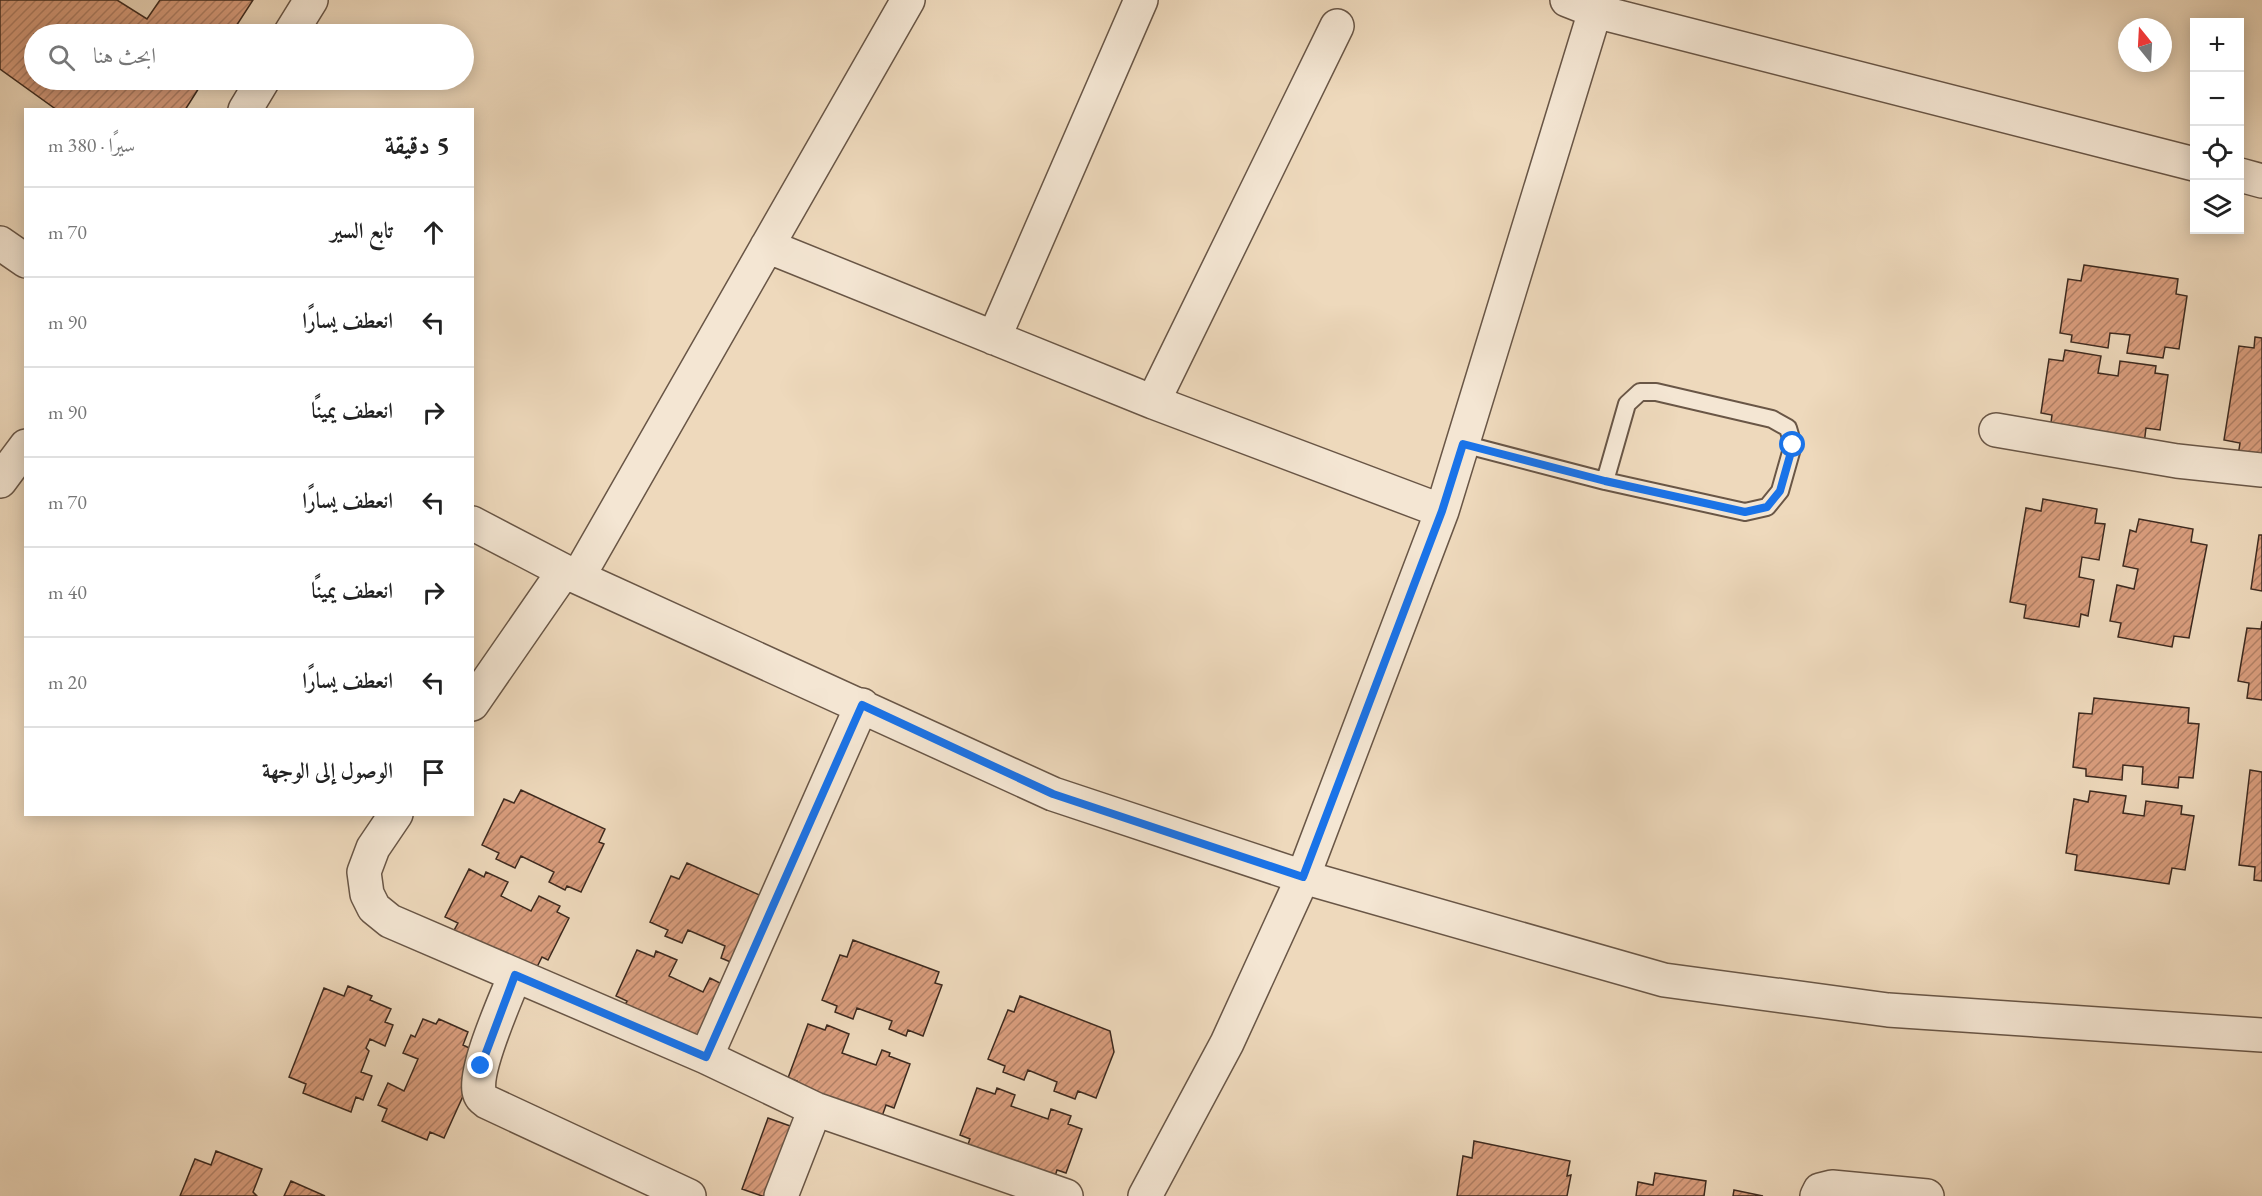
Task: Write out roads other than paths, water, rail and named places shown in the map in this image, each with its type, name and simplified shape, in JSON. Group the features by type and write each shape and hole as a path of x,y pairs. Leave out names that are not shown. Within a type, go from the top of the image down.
{"street":[{"path":"296,24 311,0"},
{"path":"474,701 571,574 768,246 908,0"},
{"path":"994,338 1141,0"},
{"path":"1145,1196 1227,1044 1303,877 1442,511 1463,444 1581,5 2190,163"},
{"path":"1152,402 1337,26"},
{"path":"246,108 257,90"},
{"path":"2244,177 2262,181"},
{"path":"0,243 24,260"},
{"path":"768,246 1152,402 1442,511"},
{"path":"1996,430 2177,461 2262,470"},
{"path":"0,481 24,449"},
{"path":"474,524 571,574 1053,794 1303,877 1664,980 1888,1010 2262,1035"},
{"path":"706,1057 862,705"},
{"path":"395,816 373,848 364,872 367,894 374,908 390,921 706,1057 815,1109 1066,1196"},
{"path":"515,975 481,1066 479,1088 481,1096 487,1102 689,1196"},
{"path":"781,1196 815,1109"},
{"path":"1817,1196 1820,1190 1832,1187 1928,1196"}],"lane":[{"path":"1463,444 1605,481 1745,512 1767,507 1780,491 1793,445 1788,428 1772,418 1656,392 1640,392 1627,404 1605,481"}]}
